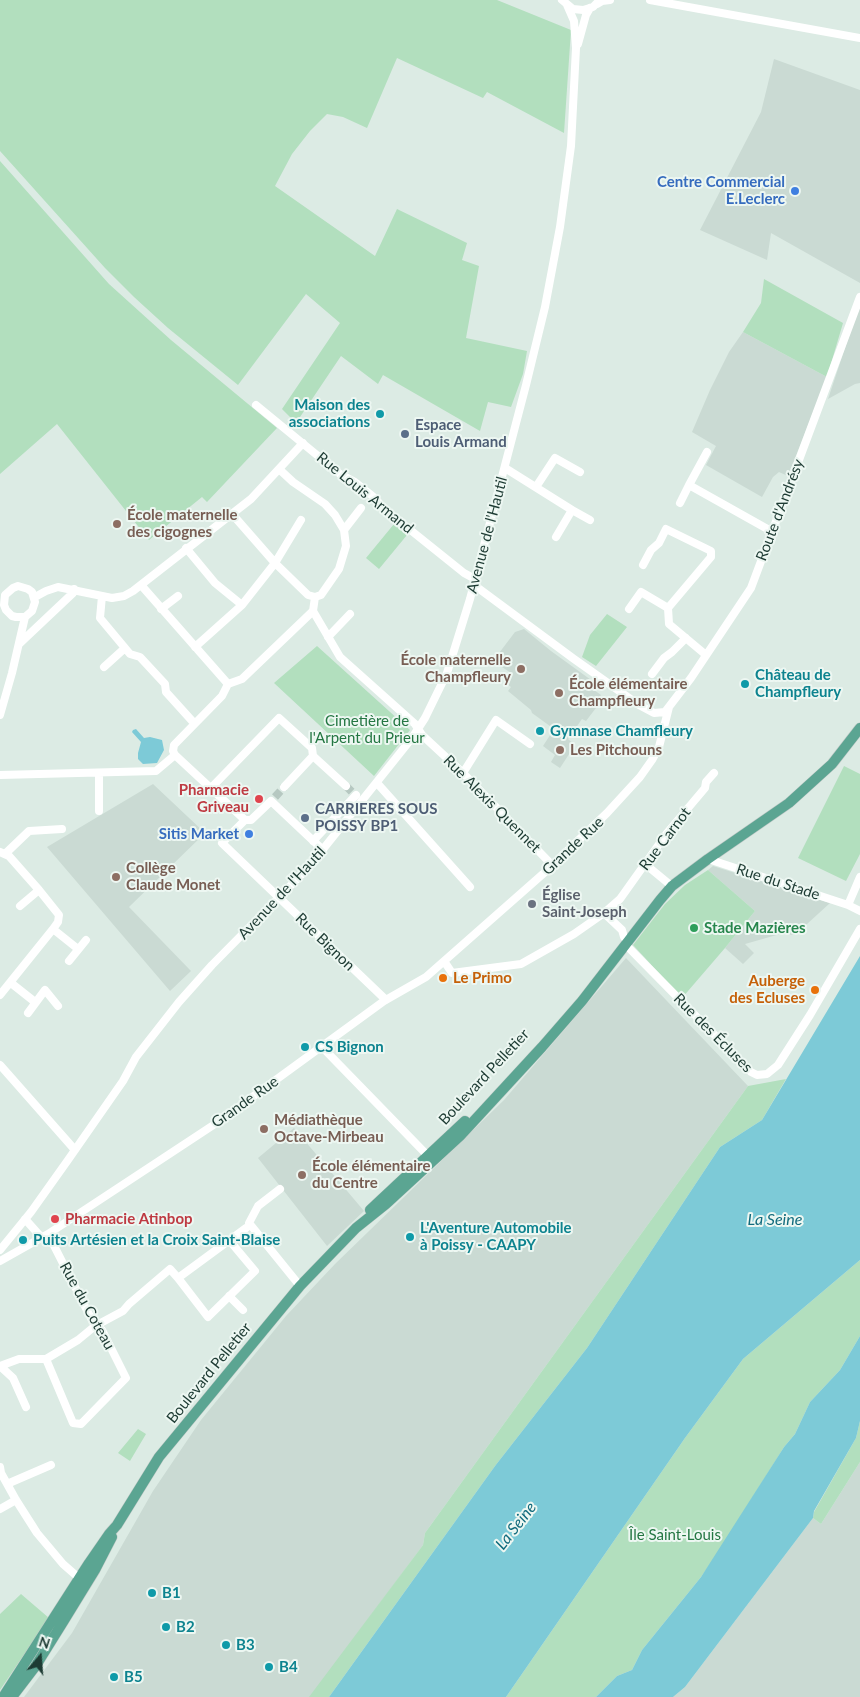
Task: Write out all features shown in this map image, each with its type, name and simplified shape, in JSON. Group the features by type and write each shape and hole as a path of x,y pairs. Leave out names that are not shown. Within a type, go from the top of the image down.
{"main road":[{"name":"Boulevard Pelletier","path":"12,1697 35,1666 63,1622 97,1550 117,1525 159,1458 300,1286 356,1228 370,1219 431,1158 460,1136 542,1047 582,1000 625,941 644,911 668,883 682,871 786,801 828,762 860,722"},
{"name":"Boulevard Pelletier","path":"625,941 672,886 788,803 832,764 860,728"},
{"name":"Boulevard Pelletier","path":"3,1697 59,1610 84,1579"},
{"path":"59,1610 63,1622"}],"street":[{"path":"564,2 578,10 610,0"},
{"path":"650,0 860,38"},
{"path":"564,2 574,21 576,48"},
{"path":"576,48 586,15 596,4"},
{"name":"Avenue de l'Hautil","path":"0,1249 25,1219 123,1080 136,1057 179,1002 323,850 377,783 425,718 447,673 505,468 545,307 571,146 576,48"},
{"name":"Route d'Andrésy","path":"669,707 748,594 860,297"},
{"name":"Rue Louis Armand","path":"256,405 340,474 355,482 375,498 384,508 474,582 574,659 662,720 664,725"},
{"path":"35,597 53,588 74,589 112,598 124,596 142,585 186,548 233,515 251,499 303,443"},
{"path":"680,503 708,452"},
{"path":"536,488 555,458 580,472"},
{"path":"505,468 590,520"},
{"path":"233,515 274,563 308,595 315,597 321,595 340,569 346,546 344,530 336,515 325,504 278,469"},
{"path":"689,485 771,531"},
{"path":"344,530 361,508"},
{"path":"556,537 572,510"},
{"path":"195,647 242,605 274,563 301,520"},
{"path":"643,565 651,550 659,543 666,529 711,551 711,557 668,608 669,624 706,655"},
{"path":"186,548 215,583 242,605"},
{"path":"142,585 228,684"},
{"path":"0,715 20,644 25,617 32,611 35,602 35,597 28,589 23,587 13,588 5,595 4,605 9,614 16,617 25,617"},
{"path":"20,644 73,593 74,589"},
{"path":"629,609 641,592 668,608"},
{"path":"102,596 100,618 130,654 140,657 165,684 166,692 194,723"},
{"path":"161,609 178,596"},
{"path":"315,597 313,610 242,679 228,684 222,696 174,745 173,750 175,755 245,820 251,820 272,799 323,850"},
{"name":"Rue Alexis Quennet","path":"313,610 340,657 415,724 553,866"},
{"path":"328,637 350,614"},
{"path":"652,674 664,658 686,638"},
{"path":"104,667 125,648"},
{"path":"651,712 665,712 669,707"},
{"name":"Grande Rue","path":"0,1261 44,1236 218,1122 386,1000 426,977 553,866 607,814 640,777 655,756 664,725 667,721 669,707"},
{"path":"210,789 279,718 312,748 313,756 346,786"},
{"path":"462,773 496,720 530,744"},
{"path":"0,775 156,771 175,755"},
{"path":"284,787 313,756"},
{"path":"99,772 99,811"},
{"name":"Rue Carnot","path":"444,961 452,973 520,964 574,934 620,899 667,833 705,788 706,782 714,773"},
{"path":"377,783 470,887"},
{"name":"Avenue de l'Hautil","path":"313,840 355,794 362,801"},
{"name":"Rue Bignon","path":"245,820 222,843 386,1000"},
{"path":"0,995 53,929 58,922 59,915 40,890 9,856 3,853 29,831 62,830"},
{"name":"Rue du Stade","path":"708,859 848,905"},
{"path":"645,864 668,883"},
{"path":"860,877 848,905 860,912"},
{"path":"20,906 40,890"},
{"name":"Rue des Écluses","path":"604,913 622,930 625,941 751,1072 757,1075 767,1074 778,1065 810,1015 860,929"},
{"path":"53,929 78,949"},
{"path":"69,961 86,940"},
{"path":"11,983 35,1002"},
{"path":"28,1013 45,990 58,1006"},
{"path":"322,1047 431,1158"},
{"path":"0,1065 75,1150"},
{"path":"280,1189 258,1206 249,1224 300,1286"},
{"name":"Rue du Coteau","path":"25,1219 44,1236 95,1326 102,1330 126,1378 81,1424 73,1423 46,1359"},
{"path":"178,1278 246,1228"},
{"path":"26,1407 13,1378 0,1366 19,1359 46,1359 78,1340 95,1326 123,1311 170,1269 208,1317 254,1271 229,1240"},
{"path":"229,1296 243,1310"},
{"path":"7,1484 51,1465"},
{"path":"0,1467 7,1484 37,1533 63,1564 84,1579"},
{"path":"0,1509 16,1500"}],"shaded area":[{"path":"774,59 860,90 860,283 771,233 767,260 700,230 761,112"},
{"path":"860,303 860,383 828,399"},
{"path":"743,332 827,377 788,476 779,472 773,477 762,497 706,465 716,446 692,432 729,352"},
{"name":"École élémentaire Champfleury","path":"524,629 598,685 594,690 601,695 597,702 599,704 586,721 582,719 568,739 575,745 560,768 551,762 555,755 543,746 554,729 532,713 531,710 508,691 511,687 504,682 511,673 493,661 515,632"},
{"name":"Collège Claude Monet","path":"153,784 205,833 129,907 191,971 170,991 47,847"},
{"path":"713,866 830,903 795,935 780,934 745,944 754,953 743,964 725,948 755,911 708,870"},
{"path":"626,958 748,1086 425,1533 423,1545 311,1697 24,1697 72,1633 153,1491 201,1420 286,1316 335,1264 504,1100"},
{"name":"École élémentaire du Centre","path":"294,1128 364,1211 327,1246 258,1158"},
{"path":"860,1462 860,1697 673,1697 685,1687 813,1518 821,1524"}],"green space":[{"path":"0,0 497,0 571,30 564,133 487,92 483,98 397,58 367,128 343,117 327,114 310,131 292,154 275,186 375,256 397,209 467,243 462,260 479,266 466,338 527,351 523,374 511,407 488,402 480,431 383,375 378,384 341,356 296,423 282,409 340,323 306,294 238,385 168,328 134,297 105,268 0,151"},
{"path":"0,161 109,284 171,340 277,428 207,502 202,497 149,540 57,424 0,474"},
{"path":"764,279 843,323 827,377 743,332 761,303"},
{"path":"394,524 407,535 379,569 366,558"},
{"path":"607,614 627,627 596,666 582,657 590,635"},
{"name":"Cimetière de l'Arpent du Prieur","path":"317,646 410,730 374,776 274,683"},
{"path":"844,766 860,774 860,854 846,881 798,858"},
{"name":"Stade Mazières","path":"708,870 755,911 682,998 633,945 665,904 685,885"},
{"path":"786,1079 762,1120 720,1147 587,1348 495,1466 329,1697 309,1697 423,1545 425,1533 748,1086"},
{"name":"Île Saint-Louis","path":"860,1260 860,1336 840,1370 810,1402 795,1434 784,1447 718,1553 642,1650 632,1670 617,1676 596,1697 506,1697 685,1438 743,1359"},
{"path":"860,1421 860,1462 821,1524 813,1518 814,1512 856,1438"},
{"path":"138,1429 146,1434 130,1461 118,1453"},
{"path":"21,1594 49,1618 0,1690 0,1614"}],"water":[{"path":"136,729 144,738 150,737 162,740 164,750 157,763 143,764 138,759 141,742 132,732"},
{"name":"La Seine","path":"860,956 860,1260 743,1359 685,1438 506,1697 329,1697 495,1466 587,1348 720,1147 762,1120"},
{"path":"860,1336 860,1421 856,1438 814,1511 813,1518 685,1687 673,1697 596,1697 617,1676 632,1670 642,1650 701,1577 784,1447 795,1434 810,1402 840,1370"}],"tunnel":[{"path":"346,786 353,793"},
{"path":"275,797 284,787"}],"place":[{"name":"Centre Commercial E.Leclerc","path":"795,191"},
{"name":"Maison des associations","path":"380,414"},
{"name":"Espace Louis Armand","path":"405,434"},
{"name":"École maternelle des cigognes","path":"117,524"},
{"name":"École maternelle Champfleury","path":"521,669"},
{"name":"Château de Champfleury","path":"745,684"},
{"name":"École élémentaire Champfleury","path":"559,693"},
{"name":"Gymnase Chamfleury","path":"540,731"},
{"name":"Les Pitchouns","path":"560,750"},
{"name":"Pharmacie Griveau","path":"259,799"},
{"name":"CARRIERES SOUS POISSY BP1","path":"305,818"},
{"name":"Sitis Market","path":"249,834"},
{"name":"Collège Claude Monet","path":"116,877"},
{"name":"Église Saint-Joseph","path":"532,904"},
{"name":"Stade Mazières","path":"694,928"},
{"name":"Le Primo","path":"443,978"},
{"name":"Auberge des Ecluses","path":"815,990"},
{"name":"CS Bignon","path":"305,1047"},
{"name":"Médiathèque Octave-Mirbeau","path":"264,1129"},
{"name":"École élémentaire du Centre","path":"302,1175"},
{"name":"Pharmacie Atinbop","path":"55,1219"},
{"name":"L'Aventure Automobile à Poissy - CAAPY","path":"410,1237"},
{"name":"Puits Artésien et la Croix Saint-Blaise","path":"23,1240"},
{"name":"B1","path":"152,1593"},
{"name":"B2","path":"166,1627"},
{"name":"B3","path":"226,1645"},
{"name":"B4","path":"269,1667"},
{"name":"B5","path":"114,1677"}]}
